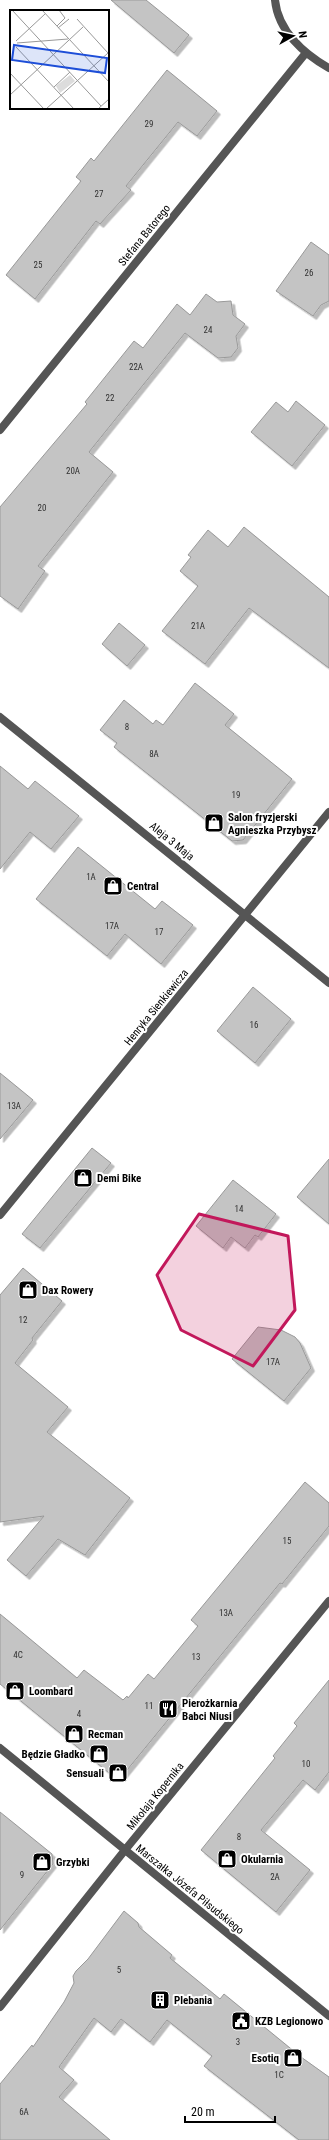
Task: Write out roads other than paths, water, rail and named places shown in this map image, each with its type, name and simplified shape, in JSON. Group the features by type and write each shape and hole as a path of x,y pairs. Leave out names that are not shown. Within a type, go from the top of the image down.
{"street":[{"path":"275,0 276,7 287,32 305,54 329,68"},
{"name":"Stefana Batorego","path":"0,430 305,54"},
{"name":"Aleja 3 Maja","path":"0,717 329,983"},
{"name":"Henryka Sienkiewicza","path":"0,1215 329,812"},
{"name":"Mikołaja Kopernika","path":"0,2007 125,1850 329,1602"},
{"name":"Marszałka Józefa Piłsudskiego","path":"0,1748 329,2016"}],"place":[{"name":"Salon fryzjerski Agnieszka Przybysz","path":"214,823"},
{"name":"Central","path":"113,886"},
{"name":"Demi Bike","path":"83,1178"},
{"name":"Dax Rowery","path":"28,1290"},
{"name":"Loombard","path":"15,1691"},
{"name":"Pierożkarnia Babci Niusi","path":"168,1709"},
{"name":"Recman","path":"74,1734"},
{"name":"Będzie Gładko","path":"99,1754"},
{"name":"Sensuali","path":"118,1773"},
{"name":"Okularnia","path":"227,1859"},
{"name":"Grzybki","path":"42,1862"},
{"name":"Plebania","path":"160,2000"},
{"name":"KZB Legionowo","path":"241,2021"},
{"name":"Esotiq","path":"293,2058"}]}
